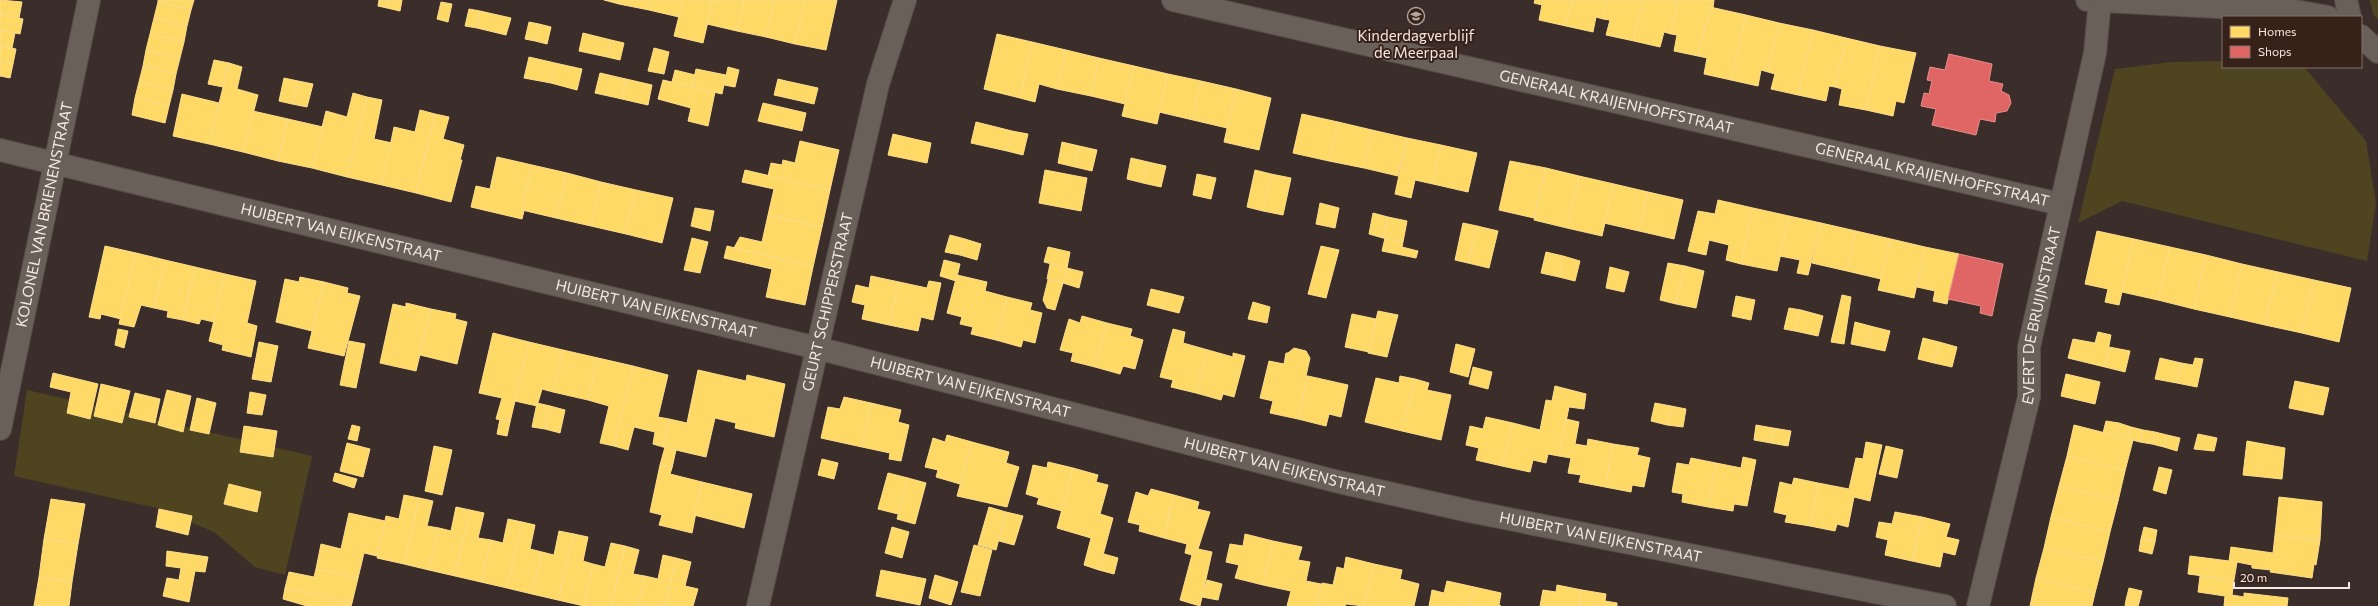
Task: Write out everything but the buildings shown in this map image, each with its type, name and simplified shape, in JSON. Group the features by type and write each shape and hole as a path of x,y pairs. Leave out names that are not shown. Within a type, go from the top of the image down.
{"street":[{"name":"KOLONEL VAN BRIENENSTRAAT","path":"0,429 54,162 89,0"},
{"name":"GEURT SCHIPPERSTRAAT","path":"758,606 878,84 905,0"},
{"name":"GENERAAL KRAIJENHOFFSTRAAT","path":"1173,0 2060,204"},
{"name":"EVERT DE BRUIJNSTRAAT","path":"1978,606 2030,397 2029,347 2095,53 2096,0"},
{"path":"2096,0 2295,11 2322,16"},
{"path":"2346,0 2350,16"},
{"path":"2362,37 2378,52"},
{"name":"HUIBERT VAN EIJKENSTRAAT","path":"0,150 817,348 1353,485 1469,511 1946,606"}],"shaded area":[{"path":"2370,0 2378,0 2378,20 2373,14"},
{"path":"2222,61 2222,68 2305,68 2366,141 2376,203 2367,261 2122,201 2078,223 2115,69 2172,62"},
{"path":"27,390 312,456 285,575 255,567 214,532 157,508 14,476"}],"place":[{"name":"Kinderdagverblijf de Meerpaal","path":"1416,16"}]}
